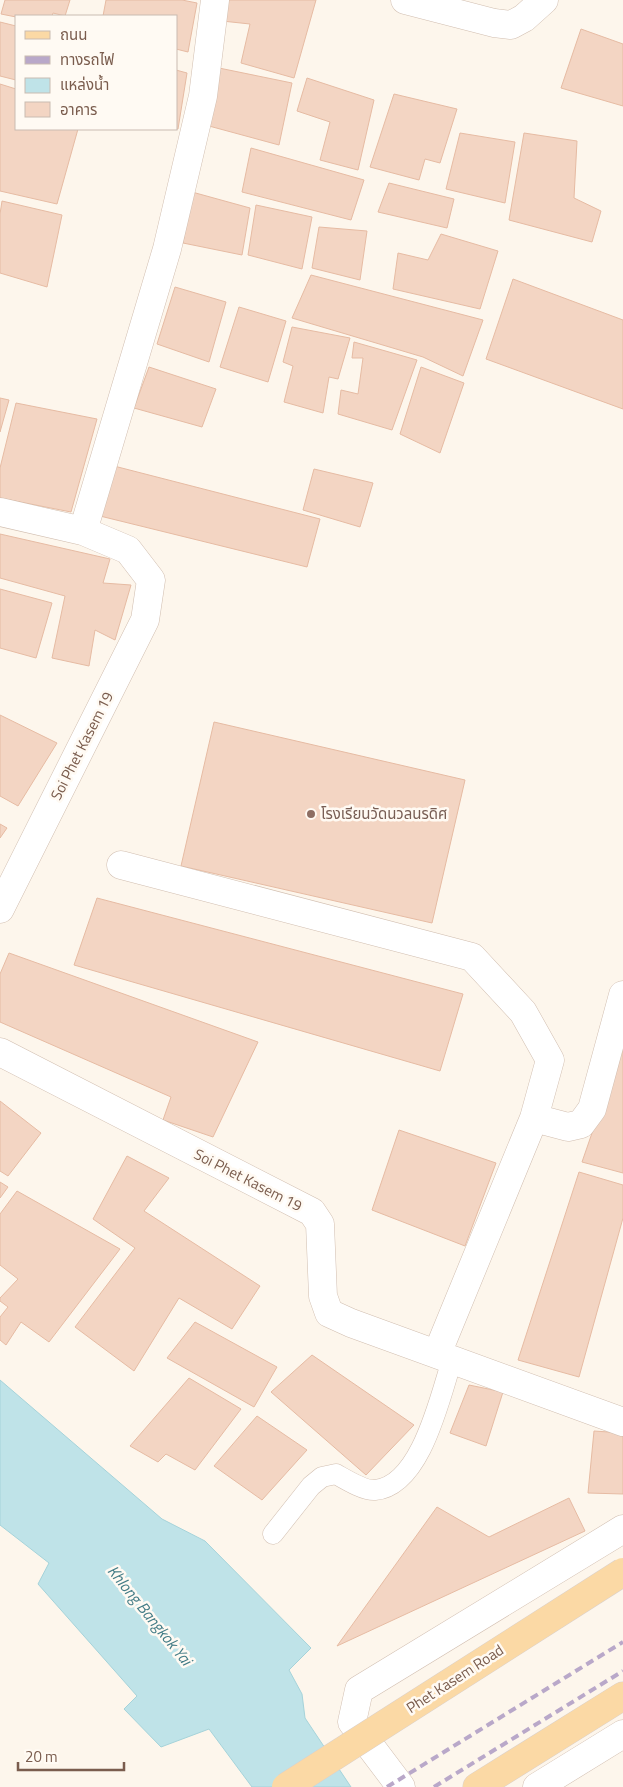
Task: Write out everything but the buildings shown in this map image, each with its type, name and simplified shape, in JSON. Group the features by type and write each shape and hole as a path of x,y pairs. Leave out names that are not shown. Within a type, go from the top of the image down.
{"main road":[{"name":"Phet Kasem Road","path":"286,1787 623,1572"},
{"path":"477,1787 623,1696"}],"street":[{"path":"0,512 83,531 167,249 203,96 215,0"},
{"path":"405,0 511,26 524,18 544,0"},
{"name":"Soi Phet Kasem 19","path":"0,909 145,620 151,580 128,550 83,531"},
{"path":"121,865 472,957 523,1012 550,1060 534,1118 445,1357"},
{"path":"534,1118 568,1127 581,1124 592,1110 623,995"},
{"name":"Soi Phet Kasem 19","path":"0,1052 312,1212 320,1224 324,1296 329,1313 351,1323 623,1422"},
{"path":"401,1787 352,1722 358,1690 623,1529"},
{"path":"537,1787 623,1734"}],"lane":[{"path":"273,1534 311,1486 322,1477 336,1474 354,1484 374,1491 393,1484 406,1473 425,1441 445,1357"}],"water":[{"name":"Khlong Bangkok Yai","path":"0,1380 162,1519 205,1541 311,1648 289,1670 302,1694 305,1718 351,1787 252,1787 209,1729 161,1747 124,1709 137,1696 38,1584 49,1563 0,1525"}],"railway":[{"path":"387,1787 623,1642"},
{"path":"434,1787 623,1671"}],"place":[{"name":"โรงเรียนวัดนวลนรดิศ","path":"311,814"}]}
